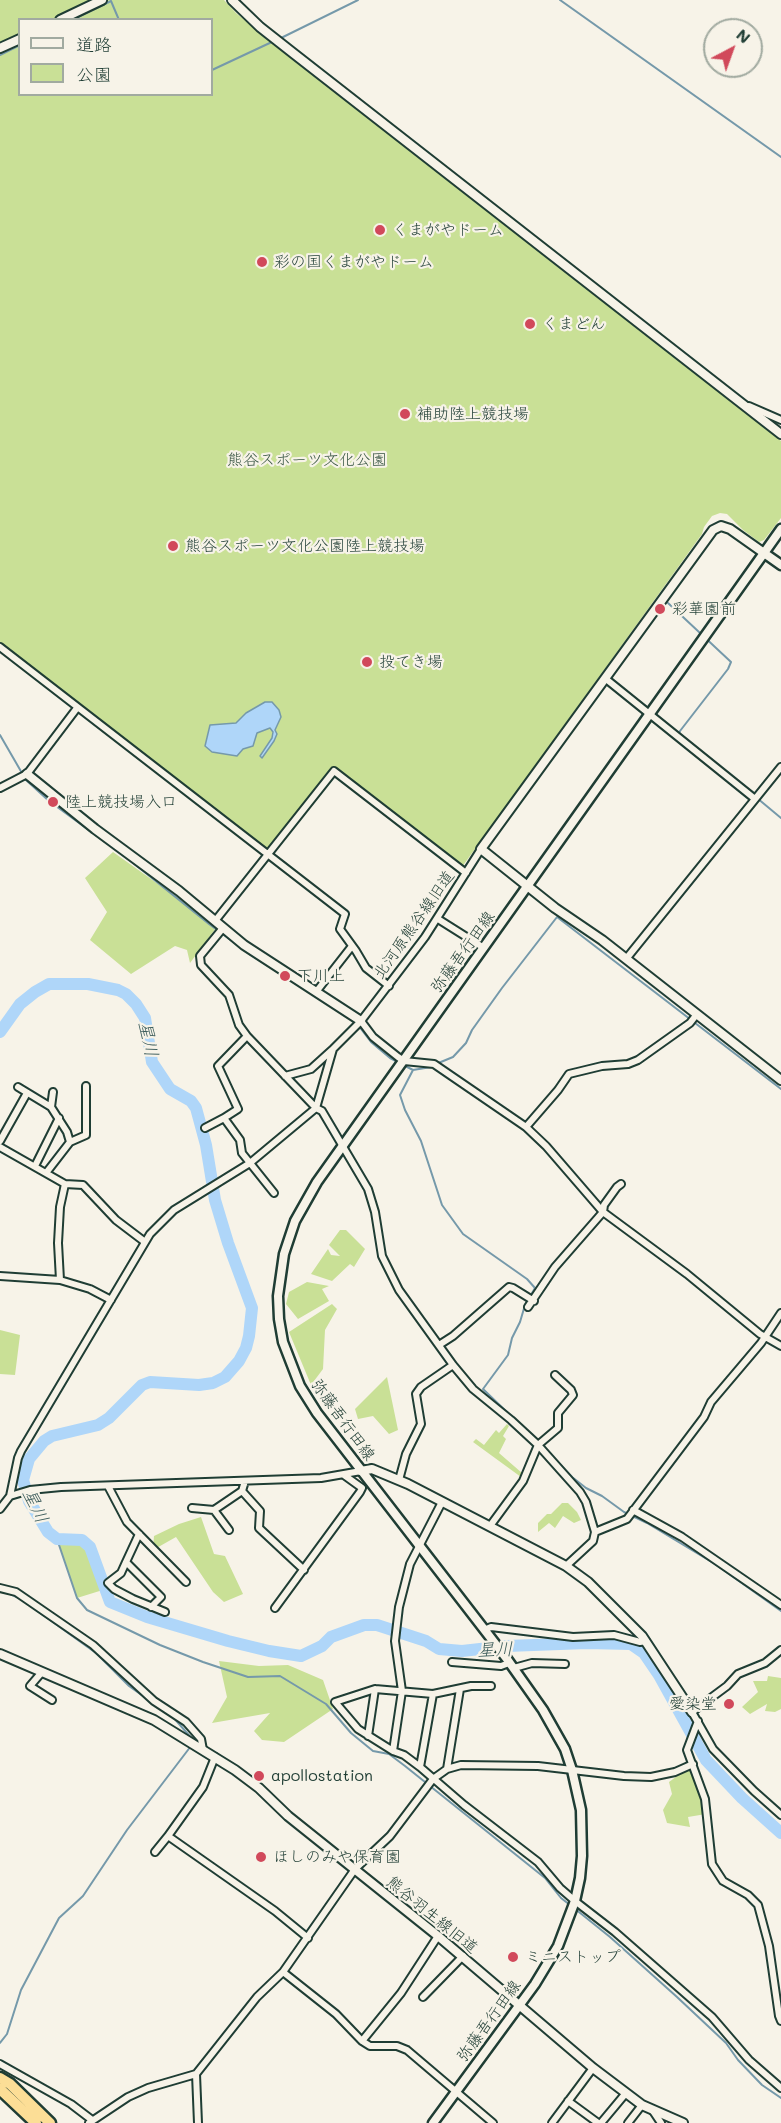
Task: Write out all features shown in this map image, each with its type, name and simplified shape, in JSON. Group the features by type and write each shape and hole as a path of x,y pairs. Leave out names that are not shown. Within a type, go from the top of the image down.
{"highway":[{"path":"0,2078 10,2084 50,2123"},
{"path":"0,2089 36,2123"}],"main road":[{"name":"弥藤吾行田線","path":"433,2123 519,2007 558,1946 575,1901 582,1856 581,1810 572,1770 555,1731 510,1663 317,1413 300,1386 283,1342 279,1319 280,1275 284,1254 304,1203 781,530"},
{"path":"764,553 781,565"}],"street":[{"path":"64,18 102,0"},
{"path":"232,0 293,53 781,434"},
{"path":"0,48 18,40"},
{"path":"743,404 781,420"},
{"name":"北河原熊谷線旧道","path":"285,1076 311,1069 361,1021 389,986 438,919 482,849 713,530 721,526 730,529 764,553"},
{"path":"0,648 345,914 340,929 366,968 389,986"},
{"path":"606,679 755,799"},
{"path":"0,788 27,774 77,708"},
{"path":"626,959 781,767"},
{"path":"215,921 334,771 466,873"},
{"path":"27,774 95,830 179,891 244,945 361,1021 373,1037 404,1061 434,1064 526,1127 546,1146 603,1212 687,1274 760,1334 781,1346"},
{"path":"482,849 528,887 626,959 781,1079"},
{"path":"438,919 484,948"},
{"path":"223,928 200,956 201,965 229,994 239,1025 247,1036 316,1108 322,1111 368,1189 375,1212 382,1256 399,1290 473,1389 538,1445 580,1492 586,1502 595,1532 593,1541 566,1566"},
{"path":"316,992 352,946"},
{"path":"526,1127 569,1074 602,1066 628,1064 638,1060 690,1023 697,1014"},
{"path":"206,1128 238,1109 218,1066 247,1036"},
{"path":"13,1495 21,1451 150,1234 174,1210 250,1163 316,1108 333,1049"},
{"path":"46,1173 70,1142 86,1135 86,1086"},
{"path":"18,1087 51,1107 67,1132 70,1142"},
{"path":"51,1107 53,1092"},
{"path":"0,1141 27,1093"},
{"path":"35,1167 59,1118"},
{"path":"224,1118 240,1140 242,1153 274,1193"},
{"path":"0,1147 64,1184 83,1185 116,1220 145,1242"},
{"path":"60,1280 57,1243 64,1184"},
{"path":"528,1308 555,1267 603,1212 604,1205 621,1184"},
{"path":"0,1276 60,1280 90,1289 111,1300"},
{"path":"439,1345 453,1336 508,1287 534,1301"},
{"path":"595,1532 627,1519 704,1417 711,1402 781,1313"},
{"path":"399,1480 406,1454 421,1424 416,1394 421,1387 453,1365"},
{"path":"490,1526 523,1482 538,1445 558,1428 558,1413 573,1395 571,1390 555,1375"},
{"path":"0,1509 13,1495 30,1490 343,1475 372,1469 399,1480 490,1526 566,1566 588,1582 646,1641 698,1721 713,1749 781,1815"},
{"path":"275,1608 362,1488 343,1475"},
{"path":"192,1508 214,1510 242,1491 245,1481"},
{"path":"108,1486 127,1522 186,1582"},
{"path":"242,1491 260,1511 259,1528 304,1570"},
{"path":"393,1751 402,1691 395,1641 399,1607 410,1564 442,1502"},
{"path":"214,1510 229,1530"},
{"path":"633,1510 682,1536 781,1605"},
{"path":"139,1534 122,1573 108,1583 114,1589 165,1612"},
{"path":"126,1562 162,1597 151,1607"},
{"path":"0,1588 16,1592 93,1645 154,1701 186,1722 201,1739 196,1745"},
{"path":"486,1632 491,1627 573,1637 615,1635 640,1642 646,1641"},
{"path":"692,1712 727,1686 738,1674 765,1663 781,1650"},
{"name":"熊谷羽生線旧道","path":"0,1654 154,1720 215,1757 259,1788 288,1816 463,1956 519,2007 593,2068 642,2105 683,2123"},
{"path":"452,1662 501,1666 510,1663 565,1664"},
{"path":"42,1672 30,1686 52,1700"},
{"path":"491,1686 434,1694 375,1689 334,1702 358,1729 393,1751 404,1755 538,1862 560,1888 615,1932 712,2017 749,2060 781,2088"},
{"path":"368,1736 375,1689"},
{"path":"447,1768 460,1689"},
{"path":"420,1767 434,1694"},
{"path":"698,1721 687,1750 705,1799 712,1864 723,1881 748,1895 758,1905 765,1925 780,2019 771,2021"},
{"path":"155,1852 203,1787 215,1757"},
{"path":"0,2064 71,2104 91,2121 128,2097 148,2088 196,2074 257,1997 283,1971 354,1869 390,1836 433,1779 447,1768 462,1765 537,1766 651,1777 675,1772 693,1764"},
{"path":"168,1836 274,1911 308,1938"},
{"path":"362,2041 401,1993 438,1936"},
{"path":"423,1997 463,1956"},
{"path":"283,1971 336,2014 362,2041 369,2046 397,2046 407,2050 492,2123"},
{"path":"552,2123 593,2068"},
{"path":"196,2074 198,2123"},
{"path":"568,2101 599,2123 626,2093"},
{"path":"628,2123 642,2105"},
{"path":"653,2111 661,2123"}],"green space":[{"name":"熊谷スポーツ文化公園","path":"0,0 224,0 236,13 293,60 781,441 781,518 764,540 759,542 727,514 720,513 712,516 702,534 462,867 333,767 267,853 0,645"},
{"path":"113,852 216,928 190,963 187,950 175,946 131,974 90,940 107,912 85,878"},
{"path":"340,1230 346,1230 365,1249 354,1267 350,1264 332,1281 311,1274 328,1249 331,1255 340,1256 329,1245"},
{"path":"307,1282 329,1286 322,1289 329,1301 298,1319 286,1304 289,1292"},
{"path":"332,1304 337,1309 325,1330 323,1369 311,1385 289,1332"},
{"path":"0,1330 20,1335 15,1375 0,1374"},
{"path":"387,1377 398,1430 389,1434 373,1416 358,1419 355,1409"},
{"path":"507,1424 509,1426 503,1436 506,1439 499,1453 522,1473 521,1477 473,1442 476,1439 484,1445 496,1430 499,1433"},
{"path":"562,1503 568,1503 581,1520 574,1523 563,1516 555,1528 549,1523 538,1532 538,1523"},
{"path":"201,1517 214,1554 225,1556 243,1594 224,1602 213,1592 176,1537 153,1550 154,1536"},
{"path":"57,1539 82,1540 90,1547 106,1589 77,1598"},
{"path":"219,1661 259,1666 288,1665 323,1680 333,1709 284,1742 262,1740 254,1731 270,1713 212,1723 227,1697"},
{"path":"768,1676 781,1678 781,1709 775,1712 765,1711 767,1704 750,1714 742,1707 758,1692 753,1681 767,1681"},
{"path":"691,1766 698,1778 706,1814 688,1817 690,1827 667,1823 663,1810 672,1794 669,1782"}],"water":[{"path":"265,702 272,702 279,710 281,717 275,730 277,734 274,741 262,758 260,756 272,738 273,732 270,728 257,733 253,746 243,749 237,756 212,752 205,746 210,725 236,723 246,713"}],"waterway":[{"path":"279,39 358,0"},
{"path":"560,0 781,157"},
{"path":"76,18 111,1 118,18"},
{"path":"213,70 274,41"},
{"path":"0,55 18,46"},
{"path":"668,603 731,662 680,731 683,738"},
{"path":"0,735 26,780 49,801 127,858 251,955 321,1000"},
{"path":"757,798 781,818"},
{"path":"436,1064 453,1057 466,1043 472,1030 502,988 557,917 781,1089"},
{"name":"星川","path":"0,1032 20,1004 49,984 88,984 118,990 136,1004 145,1018 152,1062 170,1089 191,1101 196,1108 206,1145 215,1200 252,1308 246,1348 239,1361 225,1377 213,1383 199,1385 150,1382 142,1385 109,1418 98,1425 52,1436 44,1441 29,1459 23,1480 29,1501 48,1532 57,1539 82,1540 90,1547 110,1602 147,1617 228,1641 301,1656 322,1646 331,1637 364,1625 377,1625 426,1641 439,1649 462,1651 507,1646 631,1644 644,1653 659,1675 706,1760 742,1798 781,1833"},
{"path":"358,1025 371,1042 390,1058 413,1070 431,1067"},
{"path":"413,1070 400,1095 421,1141 442,1205 463,1234 527,1279 535,1288 525,1305 508,1355 483,1389 512,1417"},
{"path":"516,1421 532,1435"},
{"path":"542,1446 586,1488 715,1564 781,1611"},
{"path":"57,1539 77,1598 87,1610 160,1645 203,1662 248,1677 280,1676 326,1704 351,1733 373,1751 389,1754 405,1766 545,1878 561,1898 570,1905"},
{"path":"8,1593 25,1601"},
{"path":"29,1605 96,1653 129,1686 161,1709"},
{"path":"173,1717 194,1741"},
{"path":"0,2043 7,2034 21,1990 59,1918 83,1896 127,1830 191,1746"},
{"path":"574,1908 677,1997 726,2043 738,2060 762,2085 781,2098"}],"place":[{"name":"くまがやドーム","path":"380,230"},
{"name":"彩の国くまがやドーム","path":"262,262"},
{"name":"くまどん","path":"530,324"},
{"name":"補助陸上競技場","path":"405,414"},
{"name":"熊谷スポーツ文化公園陸上競技場","path":"173,546"},
{"name":"彩華園前","path":"660,609"},
{"name":"投てき場","path":"367,662"},
{"name":"陸上競技場入口","path":"53,802"},
{"name":"下川上","path":"285,976"},
{"name":"愛染堂","path":"729,1704"},
{"name":"apollostation","path":"259,1776"},
{"name":"ほしのみや保育園","path":"261,1857"},
{"name":"ミニストップ","path":"513,1957"}]}
